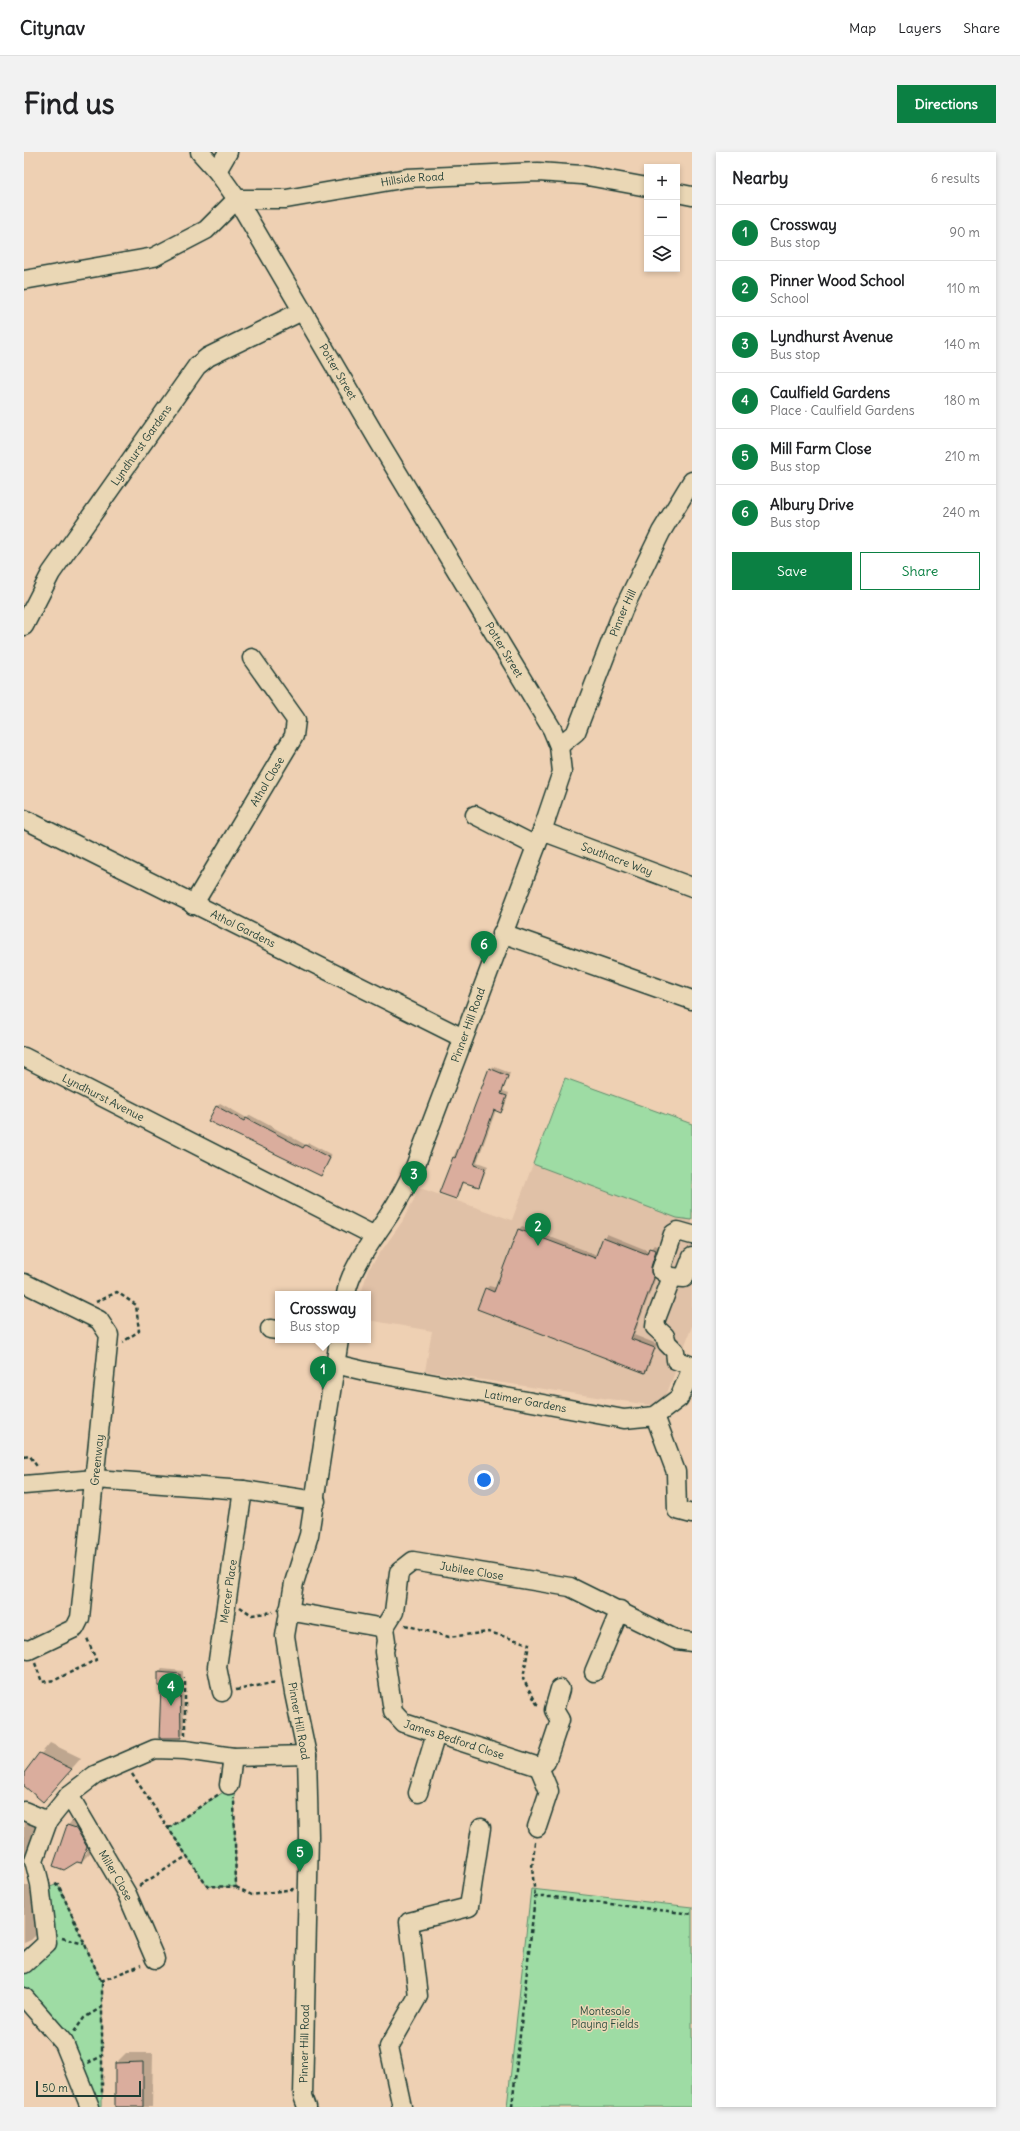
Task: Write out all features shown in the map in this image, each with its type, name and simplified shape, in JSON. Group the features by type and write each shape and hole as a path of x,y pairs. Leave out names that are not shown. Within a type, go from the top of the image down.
{"street":[{"path":"24,280 154,257 206,230 237,199 217,171 200,152"},
{"path":"217,171 228,152"},
{"name":"Hillside Road","path":"237,199 286,199 407,178 538,172 582,175 644,186"},
{"path":"680,194 692,196"},
{"name":"Potter Street","path":"237,199 302,311 552,729 560,746"},
{"name":"Lyndhurst Gardens","path":"24,626 51,574 197,366 208,357 302,311"},
{"name":"Pinner Hill","path":"560,746 576,732 623,610 662,532 692,481"},
{"name":"Athol Close","path":"193,905 294,736 296,720 252,658"},
{"name":"Pinner Hill Road","path":"347,1291 348,1284 375,1236 394,1208 413,1172 539,838 562,772 560,746"},
{"name":"Southacre Way","path":"474,816 692,887"},
{"name":"Athol Gardens","path":"24,820 463,1038"},
{"path":"502,933 692,1000"},
{"name":"Lyndhurst Avenue","path":"24,1057 375,1236"},
{"path":"692,1235 680,1231 673,1234 660,1268 663,1273 672,1277 684,1278 692,1257"},
{"path":"672,1277 656,1319 655,1327 665,1336 667,1343 675,1352 676,1360 692,1367 679,1398 655,1416 676,1472 677,1510 692,1514"},
{"name":"Greenway","path":"24,1283 99,1320 109,1335 109,1352 80,1618"},
{"name":"Pinner Hill Road","path":"307,2107 303,2096 308,1888 307,1755 285,1636 288,1611 294,1583 309,1536 316,1501 338,1343"},
{"name":"Latimer Gardens","path":"335,1364 369,1372 624,1419 655,1416"},
{"path":"24,1485 95,1479 243,1490 316,1501"},
{"name":"Mercer Place","path":"222,1692 217,1667 243,1490"},
{"name":"Jubilee Close","path":"386,1624 394,1612 399,1572 413,1561 570,1587 620,1610 677,1640 692,1642"},
{"path":"594,1672 620,1610"},
{"path":"288,1611 386,1624"},
{"path":"27,1650 75,1628 80,1618"},
{"name":"James Bedford Close","path":"386,1624 386,1641 384,1652 393,1711 404,1723 539,1767"},
{"path":"537,1827 549,1791 539,1767 546,1762 560,1720 554,1710 560,1689"},
{"path":"418,1793 436,1734"},
{"path":"24,1964 47,1943 35,1887 34,1860 48,1821 69,1795 95,1775 155,1749 185,1750 233,1757 307,1755"},
{"path":"229,1786 233,1757"},
{"name":"Miller Close","path":"69,1795 127,1894 155,1959"},
{"path":"24,1811 48,1821"},
{"path":"402,2107 389,2047 418,1996 408,1922 469,1907 481,1828"},
{"path":"24,1997 65,2046 96,2103"}],"path":[{"path":"80,1310 117,1292 136,1305 140,1330 109,1352"},
{"path":"227,1599 252,1615 288,1611"},
{"path":"27,1650 42,1682 55,1680 96,1660 80,1618"},
{"path":"386,1624 448,1637 489,1632 529,1644 523,1679 537,1704 554,1710"},
{"path":"185,1678 185,1750"},
{"path":"222,1692 292,1680"},
{"path":"124,1762 207,1886 236,1887 252,1894 308,1888"},
{"path":"168,1828 225,1791 229,1786 234,1788 236,1887"},
{"path":"512,2107 535,1897 532,1867 537,1827"},
{"path":"127,1894 187,1856"},
{"path":"35,1887 58,1884 101,1981 102,2007 96,2103"},
{"path":"535,1897 553,1897 692,1914"},
{"path":"46,1934 85,1944"},
{"path":"101,1981 155,1959"},
{"path":"65,2046 84,2018 102,2007"}],"shaded area":[{"path":"565,1078 692,1124 692,1326 662,1407 425,1371 432,1331 371,1321 371,1291 362,1291 368,1270 402,1222 420,1188 512,1220"}],"green space":[{"path":"565,1078 692,1124 692,1220 677,1218 533,1164"},
{"path":"234,1789 236,1887 207,1886 168,1828 225,1791"},
{"path":"58,1884 102,1983 102,2107 90,2107 64,2043 24,1997 24,1964 47,1943 40,1891"},
{"name":"Montesole Playing Fields","path":"531,1889 692,1907 692,2107 507,2107"}],"building":[{"path":"489,1068 508,1076 501,1094 507,1096 501,1113 494,1110 474,1165 485,1169 479,1187 462,1182 456,1199 439,1193 453,1157 455,1158"},
{"path":"216,1106 244,1121 246,1118 303,1148 305,1145 330,1158 321,1176 208,1121"},
{"path":"518,1229 595,1258 603,1237 647,1254 649,1248 656,1250 651,1267 651,1273 654,1278 631,1339 655,1348 645,1373 477,1309 485,1288 494,1292"},
{"path":"158,1672 180,1674 181,1738 159,1738 161,1687 158,1686"},
{"path":"39,1753 72,1769 43,1802 24,1786 24,1773"},
{"path":"67,1825 76,1828 87,1847 81,1863 77,1862 64,1870 53,1866"},
{"path":"143,2062 143,2107 115,2107 115,2063"}],"place":[{"name":"Albury Drive","path":"484,964"},
{"name":"Lyndhurst Avenue","path":"414,1194"},
{"name":"Pinner Wood School","path":"538,1246"},
{"name":"Crossway","path":"323,1389"},
{"name":"Caulfield Gardens","path":"171,1706"},
{"name":"Mill Farm Close","path":"300,1872"}]}
